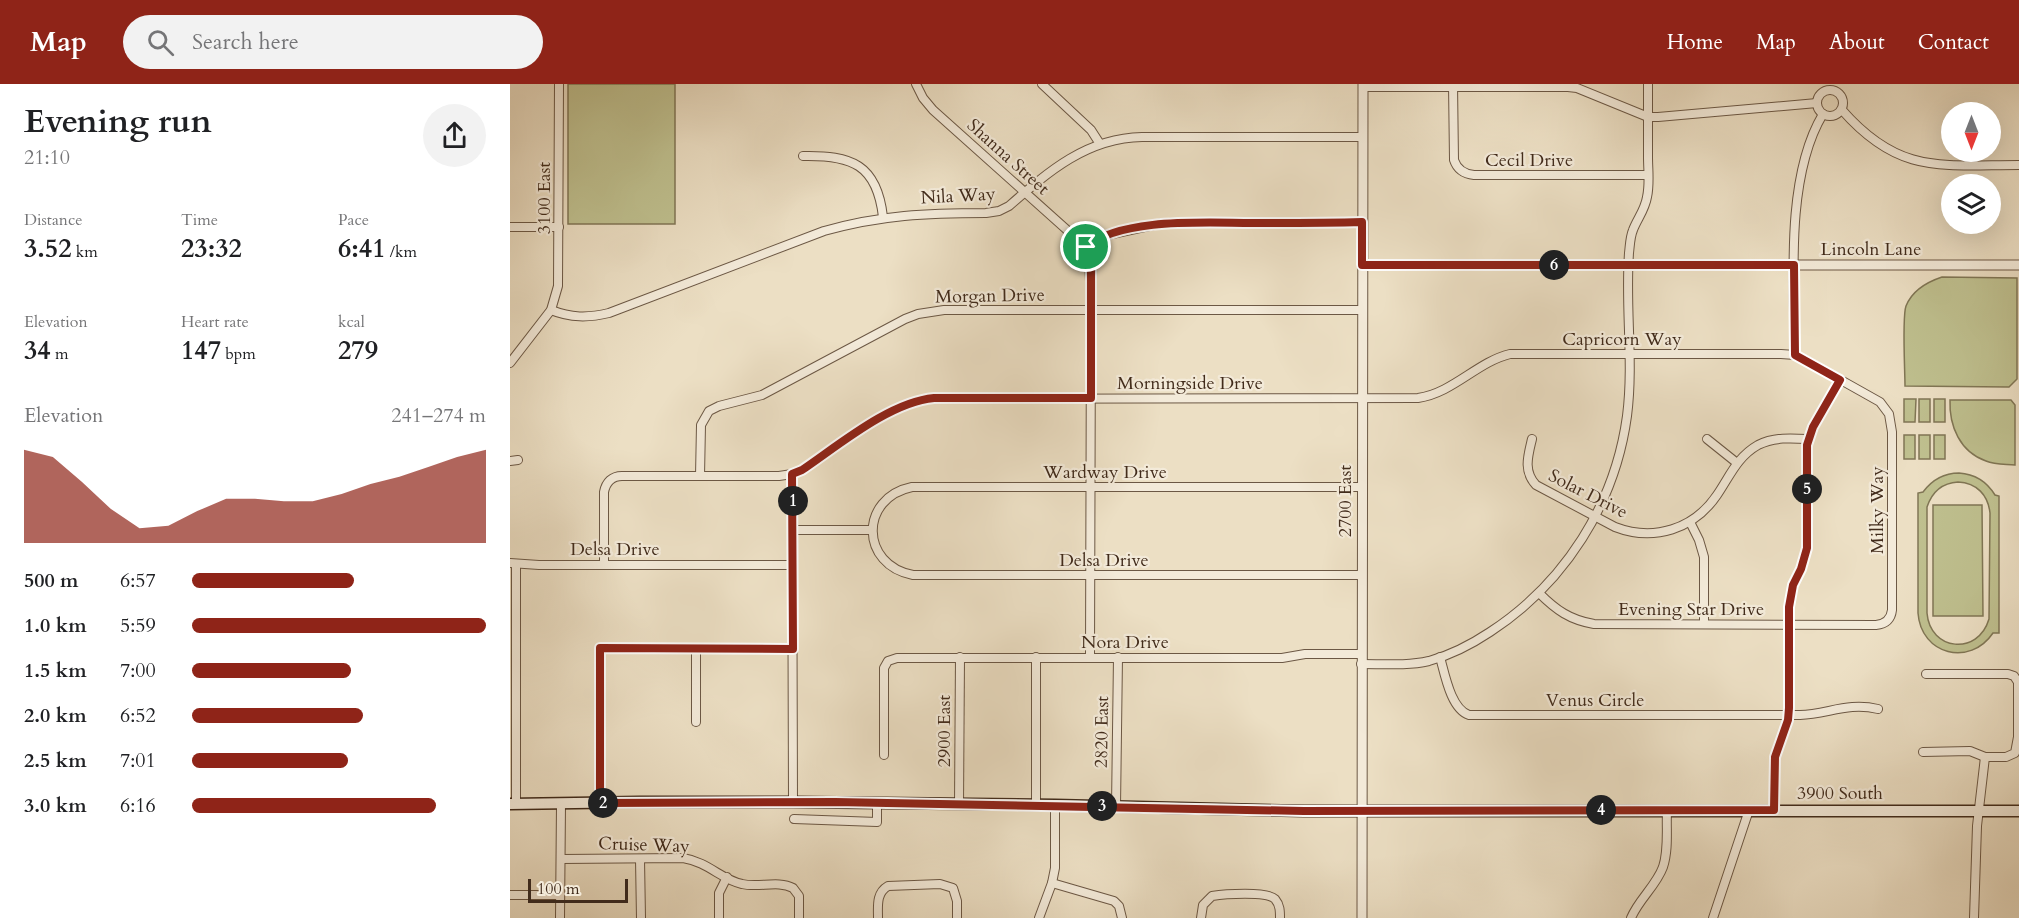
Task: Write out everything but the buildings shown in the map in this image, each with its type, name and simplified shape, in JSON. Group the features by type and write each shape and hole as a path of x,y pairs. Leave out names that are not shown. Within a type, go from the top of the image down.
{"main road":[{"name":"3900 South","path":"513,804 792,802 1304,811 2019,811"}],"street":[{"name":"3100 East","path":"551,310 558,286 559,84"},
{"name":"Shanna Street","path":"916,84 933,111 1086,247"},
{"path":"1042,84 1091,130 1100,144"},
{"name":"Nora Drive","path":"884,754 884,670 888,661 899,657 1282,658 1305,654 1410,664 1440,657 1462,648 1491,632 1513,616 1539,593 1569,558 1596,517 1611,482 1622,443 1628,400 1631,236 1647,201 1648,84"},
{"name":"Cecil Drive","path":"1453,85 1454,160 1458,169 1464,173 1474,175 1648,175"},
{"path":"1363,86 1560,85 1577,88 1648,117 1817,103"},
{"name":"2700 East","path":"1362,918 1363,86"},
{"path":"1834,87 1843,98 1842,110 1831,117 1820,111 1817,103 1822,93 1834,87"},
{"path":"1842,110 1859,128 1885,147 1914,161 1943,165 2019,165"},
{"path":"1795,355 1794,230 1800,184 1815,127 1823,114"},
{"name":"Nila Way","path":"551,310 572,317 609,313 824,231 884,217 918,213 995,212 1006,208 1068,159 1100,144 1136,137 1363,136"},
{"path":"803,156 834,156 848,160 861,168 878,190 884,217"},
{"path":"1090,657 1091,261 1086,247 1103,236 1163,223 1362,222"},
{"path":"510,227 559,227"},
{"name":"Lincoln Lane","path":"1362,265 2019,266"},
{"path":"510,363 551,310"},
{"name":"Morgan Drive","path":"700,476 701,425 704,416 709,411 715,407 762,395 918,314 944,310 1362,310"},
{"name":"Capricorn Way","path":"1362,399 1411,399 1430,396 1491,361 1510,354 1629,354 1795,355 1880,402"},
{"path":"1774,810 1775,757 1789,715 1791,593 1807,548 1808,439 1840,380"},
{"name":"Morningside Drive","path":"604,564 604,492 612,478 792,474 802,470 889,412 914,401 934,398 1362,399"},
{"name":"Milky Way","path":"1880,402 1888,411 1892,432 1892,610 1888,621"},
{"name":"Solar Drive","path":"1532,439 1527,465 1532,481 1539,487 1622,529 1645,533 1667,531 1690,522 1713,501 1737,463 1752,449 1771,440 1782,438 1808,439"},
{"path":"1707,439 1737,463"},
{"path":"792,474 792,802"},
{"name":"Wardway Drive","path":"872,530 874,518 883,503 899,491 912,487 1362,487"},
{"path":"1690,522 1704,557 1704,624"},
{"path":"793,530 872,530"},
{"name":"Delsa Drive","path":"872,530 874,542 881,557 895,569 907,574 1362,575"},
{"path":"513,563 513,804"},
{"name":"Delsa Drive","path":"513,563 793,565"},
{"name":"Evening Star Drive","path":"1539,593 1567,617 1586,623 1876,625 1888,621"},
{"path":"600,803 600,648 793,649"},
{"path":"696,649 696,722"},
{"name":"2900 East","path":"959,805 960,657"},
{"path":"1036,657 1036,805"},
{"name":"2820 East","path":"1116,807 1118,657"},
{"name":"Venus Circle","path":"1440,657 1455,703 1462,712 1469,715 1807,715 1861,706 1878,709"},
{"path":"1923,752 1970,751 1984,757 2011,756 2017,749 2018,687 2016,678 2008,674 1926,674"},
{"path":"1974,918 1977,826 1984,757"},
{"path":"794,819 877,822 877,803"},
{"path":"560,918 561,804"},
{"path":"1039,918 1052,883 1056,852 1055,805"},
{"path":"1713,918 1749,810"},
{"path":"1631,918 1663,866 1666,850 1667,811"},
{"name":"Cruise Way","path":"561,859 693,860 742,884 781,884 793,888 798,896 799,918"},
{"path":"640,859 641,918"},
{"path":"719,918 719,893 727,877"},
{"path":"1052,883 1117,903 1122,912 1122,918"},
{"path":"879,918 879,896 888,886 940,884 953,888 957,902 957,918"},
{"path":"1201,918 1202,908 1207,899 1218,895 1264,894 1275,899 1280,907 1280,918"},
{"path":"510,895 560,895"}],"green space":[{"path":"568,84 675,84 675,224 568,224"},
{"path":"1942,277 2017,278 2017,379 2009,387 1905,386 1906,306 1921,288"},
{"path":"1904,399 1916,399 1915,422 1904,422"},
{"path":"1919,399 1930,399 1930,422 1919,422"},
{"path":"1934,399 1945,399 1945,422 1934,422"},
{"path":"1950,400 2011,400 2015,405 2015,465 1989,462 1977,457 1963,445 1954,428"},
{"path":"1904,435 1915,435 1915,459 1904,459"},
{"path":"1919,435 1930,435 1930,459 1919,459"},
{"path":"1934,435 1945,435 1945,459 1934,459"},
{"path":"1959,473 1975,477 1999,496 1999,633 1993,633 1983,644 1972,650 1960,653 1948,652 1937,647 1928,639 1921,627 1918,613 1918,493 1923,492 1939,478","holes":["1958,482 1980,491 1989,507 1989,619 1983,631 1975,639 1955,644 1936,635 1930,626 1927,613 1927,507 1942,486"]},
{"path":"1933,505 1982,505 1983,616 1933,616"}],"route":[{"path":"1362,222 1362,265 1794,265 1795,355 1840,380 1813,427 1807,445 1807,548 1801,569 1793,585 1789,607 1789,708 1788,720 1776,750 1774,810 1304,811 835,802 600,803 600,648 793,649 792,474 802,470 889,412 914,401 934,398 1091,398 1091,261 1086,247 1103,236 1163,223 1362,222"}]}
